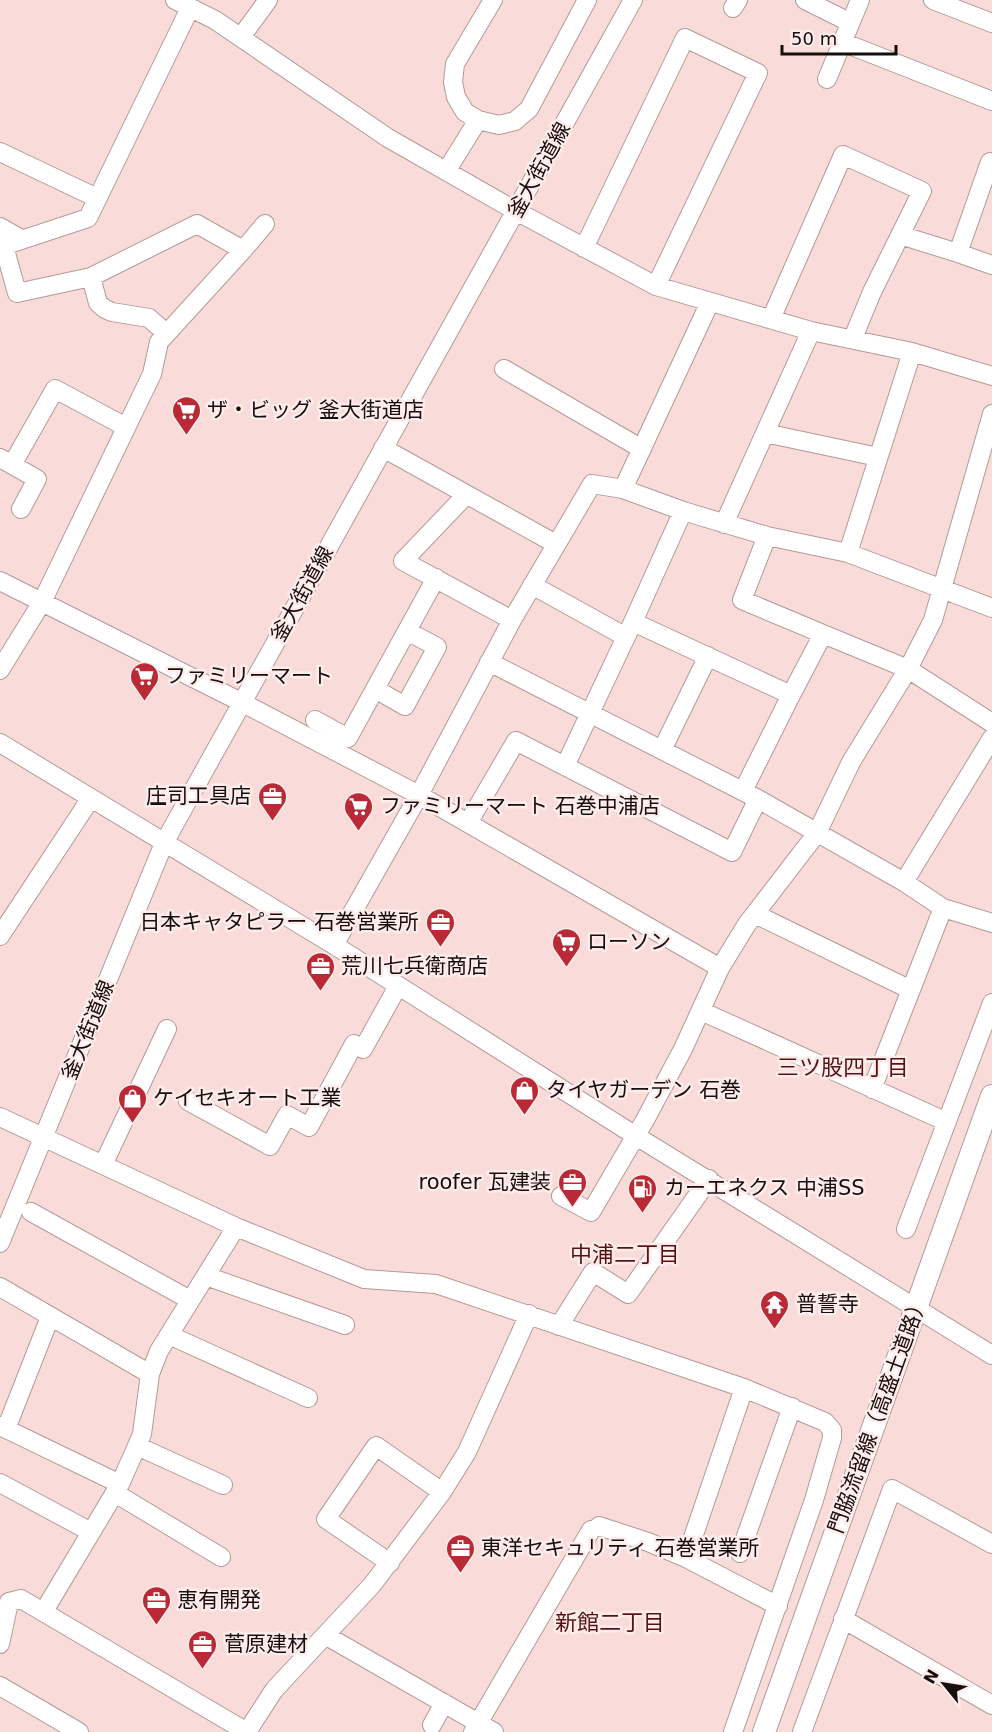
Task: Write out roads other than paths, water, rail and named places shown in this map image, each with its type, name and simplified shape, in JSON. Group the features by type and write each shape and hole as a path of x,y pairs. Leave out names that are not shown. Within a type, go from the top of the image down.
{"main road":[{"name":"門脇流留線（高盛土道路）","path":"764,1732 992,1096"}],"street":[{"path":"241,37 268,0"},
{"path":"493,0 455,64 453,82 456,97 465,112 478,120 500,125 515,121 529,109 587,0"},
{"name":"釜大街道線","path":"0,1243 164,843 633,0"},
{"path":"805,0 849,22"},
{"path":"826,79 860,0"},
{"path":"933,0 992,23"},
{"path":"8,244 88,218 183,4 241,37 388,138 516,211 656,286 811,331 912,352 992,376"},
{"path":"584,248 685,38 758,73 656,286"},
{"path":"842,42 992,101"},
{"path":"447,170 478,120"},
{"path":"0,152 97,198"},
{"path":"771,319 843,155 922,190 872,292 853,338"},
{"path":"958,253 991,161"},
{"path":"0,227 8,244 17,293 91,277 197,224 243,250"},
{"path":"0,670 42,603 152,374 159,342 266,224"},
{"path":"900,235 992,266"},
{"path":"91,277 98,303 105,309 149,318 166,333"},
{"path":"624,489 710,302"},
{"path":"724,524 811,331"},
{"path":"848,553 912,352"},
{"path":"504,369 642,449"},
{"path":"21,509 37,479 6,461 55,389 126,427"},
{"path":"561,1196 591,1212 636,1136 683,1049 720,968 755,914 817,833 851,762 908,669 933,620 992,414"},
{"path":"765,433 878,458"},
{"path":"383,448 556,544"},
{"path":"334,945 419,795 512,620 592,484 624,489 683,511 767,536 848,553 992,608"},
{"path":"466,495 403,561 512,620"},
{"path":"565,766 683,511"},
{"path":"767,536 742,600 908,669 992,723"},
{"path":"315,720 348,738 436,578"},
{"path":"0,582 241,702 419,795 720,968"},
{"path":"532,585 630,629 708,656 791,695"},
{"path":"375,689 405,706 437,647 407,631"},
{"path":"468,823 516,741 732,852 750,795 791,695 823,634"},
{"path":"662,750 708,656"},
{"path":"489,662 750,795 904,882 943,908 992,923"},
{"path":"904,882 992,738"},
{"path":"0,743 334,945 636,1136 992,1355"},
{"path":"0,936 91,798"},
{"path":"872,1089 943,908"},
{"path":"755,914 911,990"},
{"path":"188,1101 270,1146 286,1115 309,1127 354,1044 363,1049 398,986"},
{"path":"906,1229 992,1003"},
{"path":"701,1011 948,1122"},
{"path":"103,1165 167,1029"},
{"path":"0,1117 236,1227 364,1280 436,1284 744,1388 825,1422 832,1430 832,1438 814,1500 733,1732"},
{"path":"559,1326 593,1272 628,1294 709,1179"},
{"path":"31,1212 190,1300"},
{"path":"44,1611 117,1488 137,1446 142,1434 150,1374 159,1351 236,1227"},
{"path":"206,1276 345,1325"},
{"path":"0,1287 150,1374"},
{"path":"0,1644 3,1619 9,1602 21,1599 247,1732 274,1690 372,1585 442,1492 466,1452 529,1314"},
{"path":"50,1317 3,1427 117,1488 221,1557"},
{"path":"169,1335 308,1398"},
{"path":"686,1558 744,1388"},
{"path":"740,1553 792,1407"},
{"path":"137,1446 223,1485"},
{"path":"390,1563 326,1520 376,1446 442,1492"},
{"path":"0,1483 91,1532"},
{"path":"802,1732 892,1489 992,1544"},
{"path":"475,1727 595,1528 648,1542 686,1558 778,1606"},
{"path":"843,1619 992,1705"},
{"path":"325,1635 444,1703 475,1727 494,1732"},
{"path":"0,1686 79,1732"},
{"path":"432,1725 444,1703"}],"place":[{"name":"ザ・ビッグ 釜大街道店","path":"186,436"},
{"name":"ファミリーマート","path":"144,702"},
{"name":"庄司工具店","path":"272,822"},
{"name":"ファミリーマート 石巻中浦店","path":"359,832"},
{"name":"日本キャタピラー 石巻営業所","path":"440,948"},
{"name":"ローソン","path":"566,968"},
{"name":"荒川七兵衛商店","path":"320,992"},
{"name":"タイヤガーデン 石巻","path":"525,1116"},
{"name":"ケイセキオート工業","path":"132,1124"},
{"name":"roofer 瓦建装","path":"572,1208"},
{"name":"カーエネクス 中浦SS","path":"643,1214"},
{"name":"普誓寺","path":"775,1330"},
{"name":"東洋セキュリティ 石巻営業所","path":"460,1574"},
{"name":"恵有開発","path":"156,1626"},
{"name":"菅原建材","path":"203,1670"}],"district":[{"name":"三ツ股四丁目","path":"843,1067"},
{"name":"中浦二丁目","path":"625,1254"},
{"name":"新館二丁目","path":"610,1622"}]}
